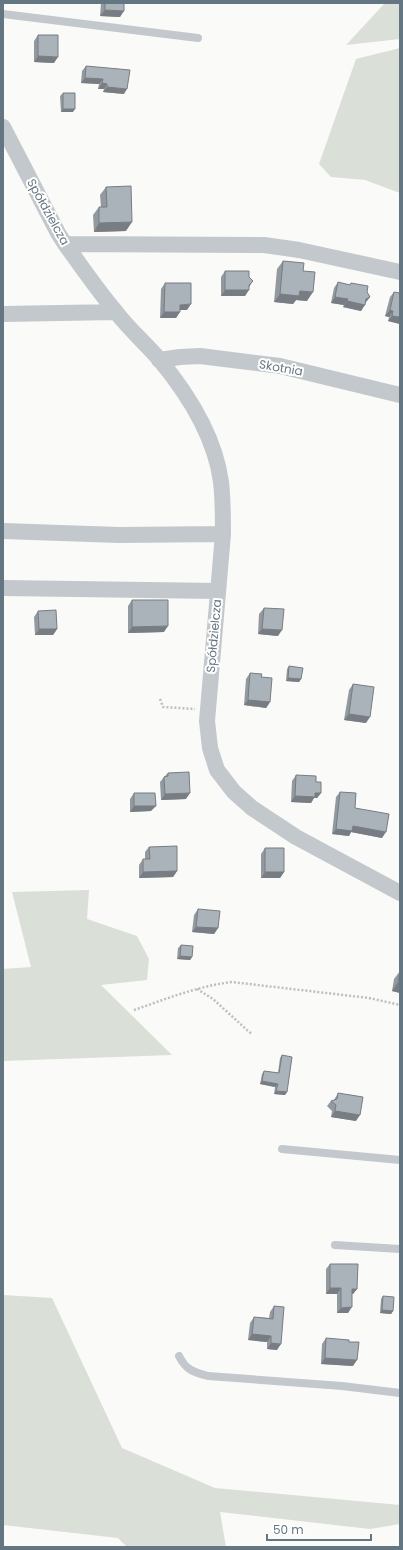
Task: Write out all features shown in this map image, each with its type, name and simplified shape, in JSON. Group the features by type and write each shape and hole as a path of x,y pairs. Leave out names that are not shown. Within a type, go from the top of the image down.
{"street":[{"name":"Spółdzielcza","path":"3,127 65,244 116,312 177,382 194,408 210,439 221,481 223,503 218,591 207,710 210,748 217,770 234,792 252,808 296,837 400,893"},
{"path":"65,244 264,245 299,250 400,272"},
{"path":"3,314 116,312"},
{"name":"Skotnia","path":"159,360 200,356 280,366 400,395"},
{"path":"3,531 118,535 222,534"},
{"path":"3,588 218,591"}],"lane":[{"path":"3,14 198,38"},
{"path":"282,1149 400,1160"},
{"path":"335,1245 400,1249"},
{"path":"179,1356 184,1366 196,1373 208,1376 342,1386 400,1393"}],"path":[{"path":"160,699 163,707 207,710"},
{"path":"134,1010 197,989 232,982 251,983 369,998 400,1004"},
{"path":"197,989 213,999 252,1034"}],"shaded area":[{"path":"385,3 400,3 400,39 346,45"},
{"path":"400,48 400,193 365,180 331,177 319,164 356,59"},
{"path":"89,890 87,919 137,936 149,959 147,980 101,985 172,1055 3,1061 3,969 31,967 12,892"},
{"path":"3,1295 52,1298 122,1448 215,1488 400,1505 400,1524 370,1529 220,1512 226,1547 127,1547 118,1538 3,1525"}],"building":[{"path":"105,3 124,3 124,11 105,10"},
{"path":"38,35 58,35 58,57 38,56"},
{"path":"86,66 130,70 127,89 107,87 107,84 102,83 103,79 85,78"},
{"path":"63,93 75,93 75,109 63,109"},
{"path":"131,186 132,222 99,223 99,207 107,207 106,187"},
{"path":"283,261 304,263 303,271 315,272 313,292 300,291 299,296 280,294"},
{"path":"225,271 249,271 249,277 253,281 249,285 249,290 225,290"},
{"path":"338,282 350,285 351,283 368,286 367,292 370,297 366,299 365,305 347,301 348,299 335,297"},
{"path":"165,283 191,283 191,304 180,305 180,312 164,312"},
{"path":"394,292 400,293 400,317 392,316 393,311 390,310"},
{"path":"132,600 168,600 168,626 132,627"},
{"path":"264,608 284,609 282,630 262,629"},
{"path":"56,610 57,629 39,629 38,611"},
{"path":"289,666 303,668 301,679 288,678"},
{"path":"250,673 262,674 261,677 272,678 270,702 248,700"},
{"path":"353,684 374,687 370,717 349,714"},
{"path":"189,772 190,793 165,794 164,777 168,776 168,773"},
{"path":"296,775 316,776 316,782 321,782 321,793 315,793 315,797 295,796"},
{"path":"340,792 356,793 355,808 389,814 386,832 353,826 352,831 336,829"},
{"path":"134,793 155,793 156,806 134,806"},
{"path":"177,846 177,871 143,872 143,859 150,859 149,847"},
{"path":"265,848 284,848 284,872 265,872"},
{"path":"198,909 220,911 218,928 196,927"},
{"path":"181,945 193,946 192,957 180,956"},
{"path":"400,971 400,983 398,982"},
{"path":"282,1055 292,1057 287,1092 276,1091 278,1084 262,1081 264,1071 279,1073"},
{"path":"338,1093 363,1097 360,1115 335,1111 336,1105 331,1101 337,1099"},
{"path":"330,1264 358,1264 357,1289 352,1289 352,1307 341,1308 341,1288 330,1288"},
{"path":"383,1296 394,1297 393,1311 382,1310"},
{"path":"274,1306 284,1307 281,1344 271,1343 271,1336 252,1334 254,1317 273,1319"},
{"path":"326,1338 349,1340 349,1342 359,1342 357,1360 325,1358"}]}
